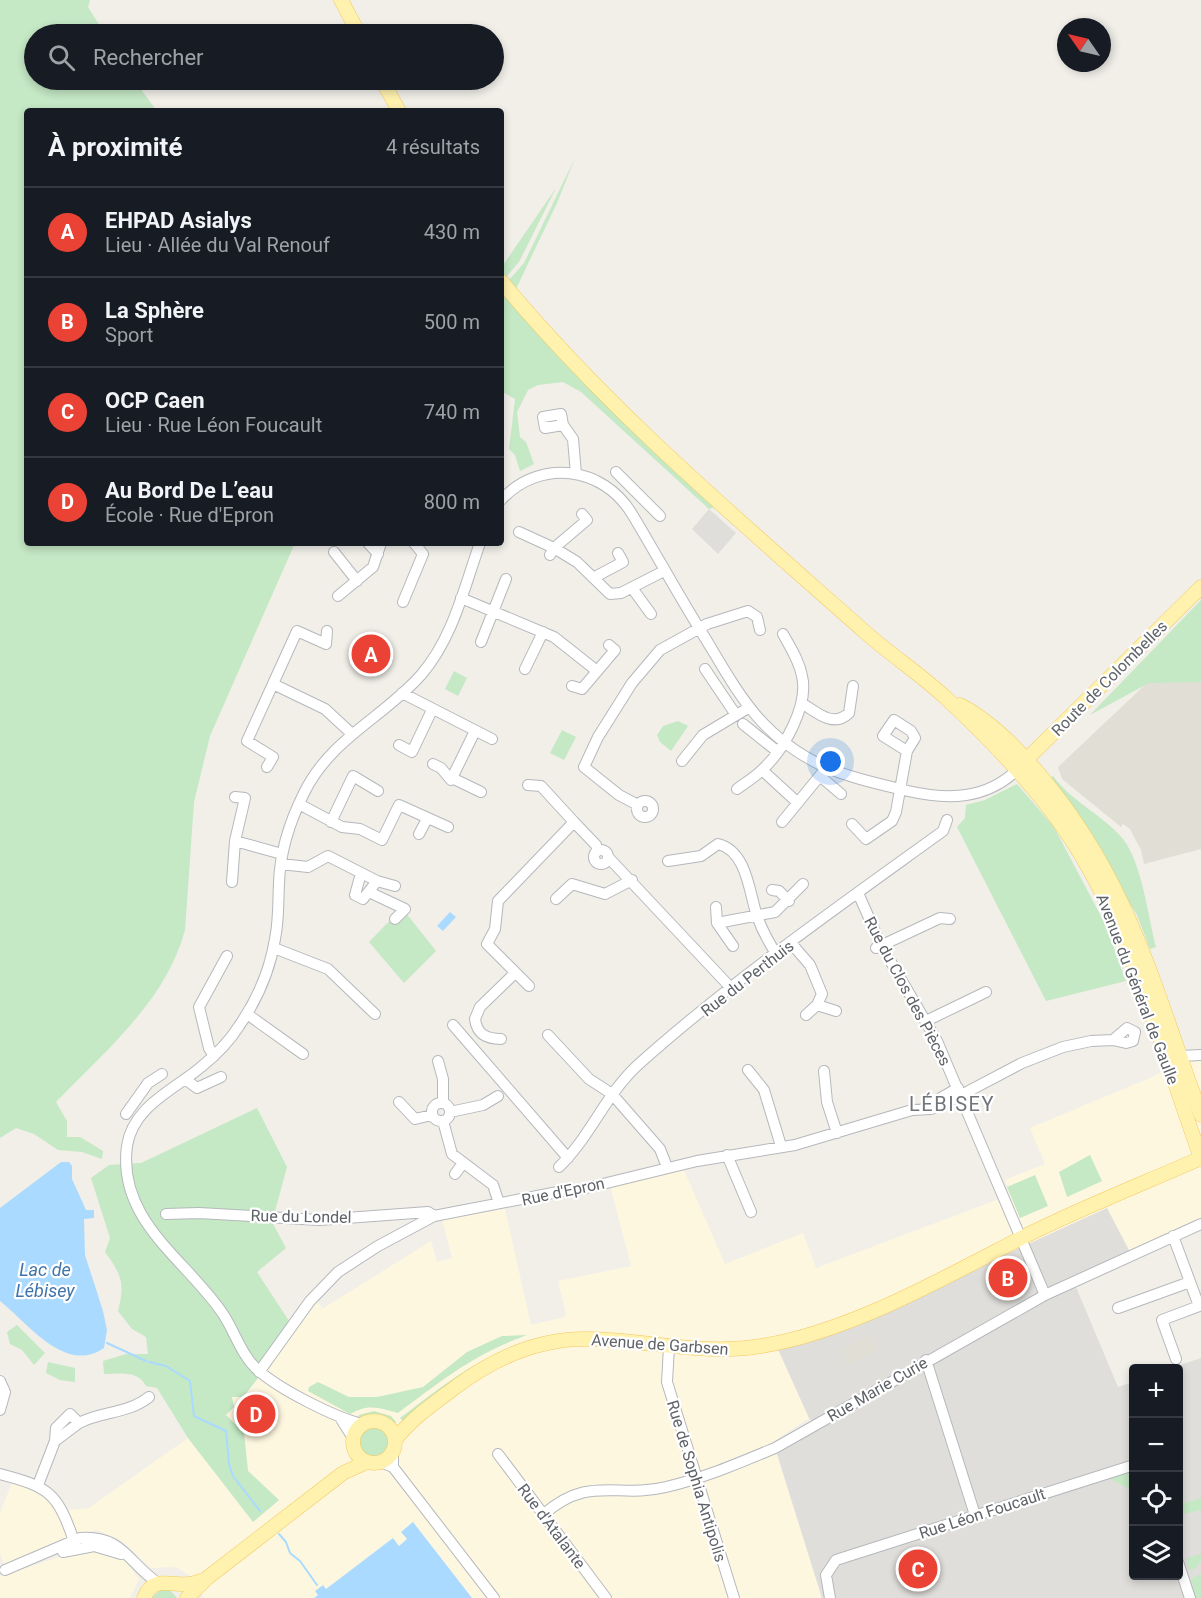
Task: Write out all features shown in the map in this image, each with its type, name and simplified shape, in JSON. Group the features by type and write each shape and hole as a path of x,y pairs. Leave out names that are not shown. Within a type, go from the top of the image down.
{"main road":[{"path":"341,0 354,24"},
{"path":"387,90 397,108"},
{"path":"504,285 562,351 642,429 867,634 945,697 1022,764"},
{"name":"Route de Colombelles","path":"1022,764 1201,587"},
{"name":"Avenue du Général de Gaulle","path":"1022,764 1081,828 1118,892 1152,971 1201,1115"},
{"name":"Avenue du Général de Gaulle","path":"1022,764 1106,900 1127,951 1201,1158"},
{"name":"Avenue de Garbsen","path":"416,1418 464,1380 493,1362 537,1346 584,1339 669,1347 734,1349 786,1341 858,1316 949,1275 1022,1238 1201,1158"},
{"path":"343,1473 363,1424 373,1420 388,1426 416,1418"},
{"path":"144,1597 149,1588 158,1583 168,1582 182,1594 207,1578 343,1473 380,1464 416,1418"},
{"path":"388,1426 394,1446"},
{"path":"354,1443 380,1464"}],"street":[{"path":"563,425 573,439 576,474"},
{"path":"616,472 625,478 660,516"},
{"path":"504,499 529,479 547,473 576,474 606,484 624,501 736,693 748,708 784,741 824,772 841,794"},
{"path":"632,514 646,503"},
{"path":"552,551 587,520 582,514"},
{"path":"519,532 577,562 610,594 621,593 664,570"},
{"path":"370,546 378,555"},
{"path":"338,596 374,567 380,546"},
{"path":"403,602 427,552 418,546"},
{"path":"363,1424 341,1419 260,1372 244,1352 223,1313 144,1222 132,1200 127,1146 134,1126 153,1102 214,1056 232,1037 247,1014 263,981 274,948 281,859 299,804 315,774 351,733 402,693 436,654 462,598 479,546"},
{"path":"334,552 357,580"},
{"path":"593,578 623,562 618,553"},
{"path":"481,642 495,612 495,604 506,579"},
{"path":"632,588 651,614"},
{"path":"462,598 543,632 566,645 597,671"},
{"path":"638,805 619,795 584,767 585,760 632,683 660,650 699,628 748,611 757,616 760,630"},
{"path":"267,767 273,757 247,741 297,631 326,644 327,631"},
{"path":"525,669 543,632"},
{"path":"737,789 762,770 778,752 803,704 803,678 799,664 783,634"},
{"path":"572,686 582,689 615,650 609,645"},
{"path":"705,669 740,720 778,752"},
{"path":"273,684 325,709 351,733"},
{"path":"803,704 831,721 837,721 849,713 853,686"},
{"path":"402,693 492,739"},
{"path":"682,760 703,735 740,720 748,708"},
{"path":"399,745 412,752 432,710"},
{"path":"452,778 475,731"},
{"path":"852,824 866,839 892,821 901,789 907,751"},
{"path":"434,764 452,778 481,792"},
{"path":"824,772 942,797 970,795 1000,783 1022,764"},
{"path":"762,770 798,803"},
{"path":"782,822 798,803 816,791 824,772"},
{"path":"331,822 353,776 378,791"},
{"path":"528,785 542,786 596,845 598,851 594,859 598,864 605,863 608,857 732,989"},
{"path":"232,882 235,841 245,798 235,797"},
{"path":"299,804 342,827 360,829 381,840 399,805 448,827"},
{"path":"419,834 427,819"},
{"name":"Rue du Perthuis","path":"559,1167 589,1133 612,1094 640,1063 732,989 943,831 947,820"},
{"path":"529,986 487,944 495,929 498,902 574,822"},
{"path":"235,841 309,871 320,859 328,856 377,881 395,886"},
{"path":"668,861 701,856 708,853 715,844 724,845 735,854 742,865 758,918 777,955"},
{"path":"320,846 320,859"},
{"path":"361,873 355,895 363,899 377,881"},
{"path":"556,899 572,884 604,894 632,880"},
{"path":"717,923 758,918 775,912 789,901 803,884"},
{"path":"772,890 779,891 789,901"},
{"path":"369,892 407,906 395,919"},
{"name":"Rue du Clos des Pièces","path":"858,893 879,947 926,1021 960,1091 1045,1295"},
{"path":"716,907 717,923 733,946"},
{"path":"879,947 940,918 950,919"},
{"path":"791,944 818,978 822,994 817,1005 806,1015"},
{"path":"274,948 328,969 375,1014"},
{"path":"214,1056 209,1048 199,1007 227,956"},
{"path":"501,1040 491,1039 481,1034 475,1019 480,1007 514,973"},
{"path":"926,1021 986,992"},
{"path":"817,1005 836,1011"},
{"path":"247,1014 303,1054"},
{"path":"453,1025 568,1158"},
{"path":"548,1035 589,1080 612,1094 660,1149 667,1167"},
{"name":"Rue d'Epron","path":"260,1372 304,1308 338,1272 378,1246 434,1216 589,1188 667,1167 837,1133 924,1108 1022,1063 1071,1045 1113,1040"},
{"path":"1180,1056 1201,1055"},
{"path":"438,1061 443,1079 450,1151 493,1185 499,1203"},
{"path":"748,1070 764,1090 781,1146"},
{"path":"824,1071 827,1102 837,1133"},
{"path":"126,1114 148,1083 162,1074"},
{"path":"185,1079 197,1088 221,1077"},
{"path":"141,1092 153,1102"},
{"path":"445,1112 435,1105 432,1115 435,1120 445,1112 483,1105 498,1096"},
{"path":"399,1102 415,1119 432,1115"},
{"path":"727,1155 751,1212"},
{"path":"455,1174 463,1163"},
{"name":"Rue du Londel","path":"166,1214 199,1213 319,1220 428,1212 434,1216"},
{"name":"Rue Marie Curie","path":"543,1515 567,1497 600,1488 646,1491 695,1479 775,1448 926,1360 1045,1295 1201,1224"},
{"path":"1173,1236 1199,1306 1162,1320 1176,1359"},
{"path":"1118,1308 1190,1282"},
{"name":"Rue de Sophia Antipolis","path":"669,1347 667,1382 695,1479 734,1598"},
{"path":"926,1360 975,1515"},
{"path":"0,1381 6,1392 0,1410"},
{"path":"38,1485 55,1441 90,1417 114,1414 149,1397"},
{"path":"341,1419 354,1443"},
{"name":"Rue d'Atalante","path":"498,1454 606,1598"},
{"path":"380,1464 494,1598"},
{"name":"Rue Léon Foucault","path":"830,1598 826,1575 836,1560 1129,1467"},
{"path":"0,1474 38,1485 54,1496 64,1515 73,1545"},
{"path":"2,1571 42,1558 92,1537 111,1542 126,1552 143,1572 158,1583"},
{"path":"2,1571 73,1545 94,1546 119,1553 141,1577 144,1597"},
{"path":"1183,1575 1190,1598"}],"shaded area":[{"path":"709,509 736,533 718,554 692,529"},
{"path":"1201,632 1201,849 1144,864 1141,850 1130,829 1123,824 1121,827 1062,779 1058,767"},
{"path":"1201,1057 1201,1230 1133,1258 1107,1208 833,1333 777,1347 809,1418 773,1442 822,1598 204,1598 192,1577 176,1567 151,1568 121,1540 96,1530 71,1536 4,1565 0,1553 0,1512 13,1481 48,1495 58,1511 89,1508 188,1438 253,1522 279,1500 248,1471 244,1433 226,1415 232,1397 243,1397 317,1300 322,1309 431,1241 437,1262 452,1258 442,1219 505,1209 531,1325 564,1317 566,1313 558,1281 631,1266 610,1185 683,1168 725,1264 803,1233 816,1268 1010,1195 1005,1180 1045,1164 1030,1128 1152,1077 1188,1058"},
{"path":"1107,1208 1133,1258 1076,1287 1118,1387 1129,1383 1129,1580 1183,1580 1183,1364 1201,1358 1201,1598 822,1598 777,1454 818,1428 809,1418 777,1347 833,1333"},
{"path":"870,1335 877,1351 847,1365 840,1349"},
{"path":"82,1550 101,1550 118,1556 129,1565 139,1579 130,1598 0,1598 0,1576"}],"green space":[{"path":"0,0 90,0 88,7 99,24 24,24 24,90 141,90 155,108 24,108 24,546 294,546 210,736 194,802 185,930 176,956 164,980 132,1023 56,1102 67,1121 67,1137 80,1137 103,1151 102,1159 82,1152 58,1150 34,1134 16,1128 0,1138"},
{"path":"575,158 557,203 515,291 509,280 524,263"},
{"path":"556,188 519,262 506,277 504,264"},
{"path":"504,297 715,507 709,509 581,392 563,382 538,385 528,390 517,412 520,437 526,442 534,464 520,471 515,455 509,449 515,399 504,393"},
{"path":"1201,600 1201,682 1149,683 1090,715"},
{"path":"454,671 467,678 458,696 445,689"},
{"path":"678,721 688,726 671,751 660,742 657,735 663,726"},
{"path":"562,730 576,737 564,760 550,753"},
{"path":"1053,776 1069,793 1115,830 1130,849 1144,891 1156,947 1150,949 1137,915 1049,779"},
{"path":"1017,784 1054,827 1105,924 1126,981 1046,1001 957,827 965,818 966,805 985,800"},
{"path":"402,908 436,951 404,983 369,942"},
{"path":"257,1108 287,1167 272,1222 286,1248 257,1272 289,1321 297,1328 243,1397 232,1397 234,1407 226,1415 244,1433 248,1471 279,1500 253,1522 188,1438 157,1388 146,1386 143,1381 133,1375 104,1374 103,1361 126,1354 148,1354 146,1337 132,1329 118,1311 121,1280 105,1252 110,1238 91,1178 109,1165 141,1163"},
{"path":"1090,1155 1102,1181 1067,1197 1059,1172"},
{"path":"1035,1175 1048,1206 1020,1218 1007,1187"},
{"path":"17,1325 45,1353 34,1365 22,1350 10,1344 7,1332"},
{"path":"527,1335 475,1359 398,1413 379,1408 363,1408 350,1414 308,1391 309,1387 318,1382 349,1397 377,1397 423,1387 467,1352 502,1336"},
{"path":"518,1344 519,1346 403,1421 400,1418 471,1367"},
{"path":"48,1362 75,1368 75,1382 60,1380 46,1373"},
{"path":"374,1411 391,1416 397,1423 376,1416 357,1420 359,1415"},
{"path":"374,1426 386,1430 390,1442 386,1454 374,1458 362,1454 358,1442 362,1430"},
{"path":"1129,1474 1129,1489 1110,1479"},
{"path":"1201,1498 1201,1510 1183,1514 1183,1504"},
{"path":"1201,1554 1201,1561 1194,1570 1189,1569 1187,1558"},
{"path":"1201,1574 1201,1598 1196,1598 1191,1579"},
{"path":"162,1589 170,1590 177,1598 151,1598"}],"water":[{"path":"450,912 456,917 443,931 437,926"},
{"name":"Lac de Lébisey","path":"61,1162 69,1162 72,1166 72,1179 86,1210 94,1210 94,1218 84,1219 85,1255 107,1330 104,1348 89,1355 75,1355 61,1351 35,1333 0,1301 0,1208"},
{"path":"413,1522 472,1598 314,1598 318,1595 315,1591 323,1585 326,1589 393,1538 399,1546 407,1539 401,1532"}],"waterway":[{"path":"107,1343 146,1361"},
{"path":"149,1362 166,1366 190,1381 194,1416 226,1431 229,1464 233,1476 260,1511"},
{"path":"279,1534 286,1542 290,1553 300,1561 317,1585"}],"place":[{"name":"EHPAD Asialys","path":"371,654"},
{"name":"La Sphère","path":"1008,1278"},
{"name":"Au Bord De L’eau","path":"256,1414"},
{"name":"OCP Caen","path":"918,1569"}],"district":[{"name":"LÉBISEY","path":"952,1104"}]}
